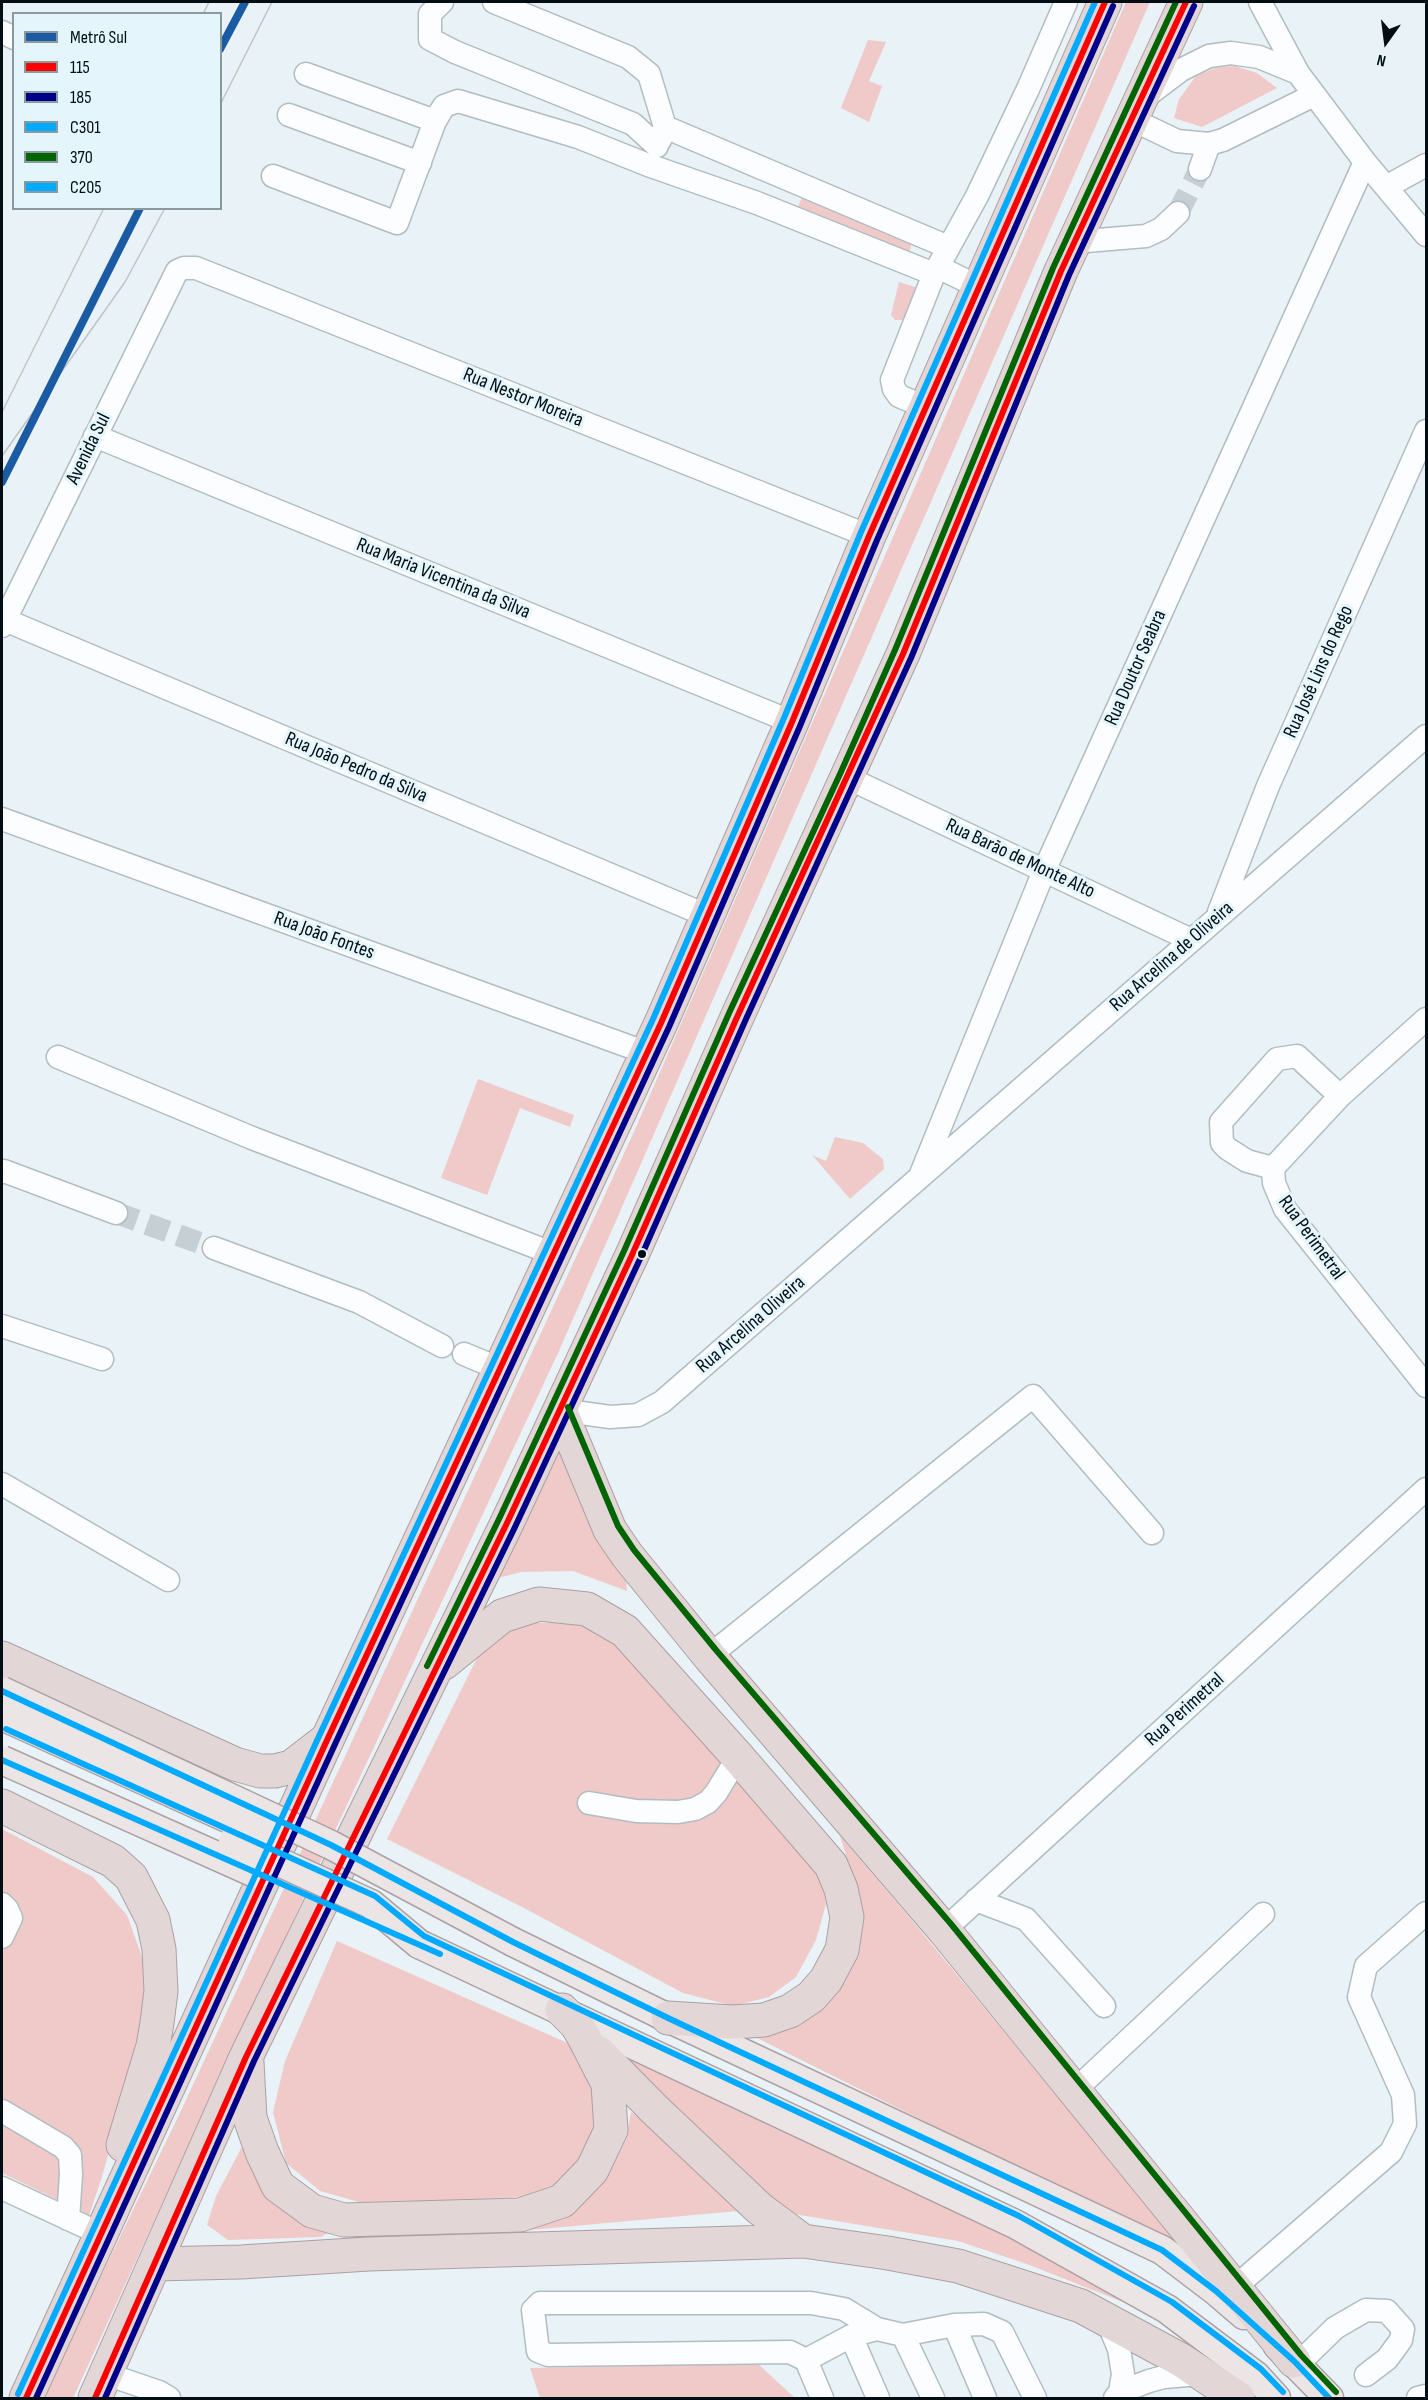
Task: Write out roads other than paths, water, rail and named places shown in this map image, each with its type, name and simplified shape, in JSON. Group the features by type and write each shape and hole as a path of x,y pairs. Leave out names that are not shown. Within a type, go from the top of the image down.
{"highway":[{"path":"26,2398 328,1738 647,1053 792,722 925,407 1105,2"},
{"path":"100,2386 246,2057 435,1670 632,1255 738,1015 903,654 1074,242 1186,2"},
{"path":"560,1410 610,1530 627,1555 709,1656 944,1930 1296,2363"},
{"path":"435,1670 502,1616 539,1604 587,1609 625,1631 831,1865 841,1889 847,1917 842,1950 826,1980 811,1997 790,2011 764,2020 732,2022 668,2018"},
{"path":"2,1658 235,1764 260,1771 275,1771 291,1767 328,1738"},
{"path":"2,1806 113,1861 131,1877 153,1920 159,1949 161,1991 153,2046 110,2188 101,2234"},
{"path":"246,2057 250,2118 262,2152 278,2186 312,2211 344,2220 520,2215 562,2201 592,2170 611,2130 608,2084 585,2039 576,2025 560,2009"},
{"path":"585,2039 655,2110 760,2209 803,2241"},
{"path":"155,2264 241,2262 381,2254 803,2241 958,2266 1081,2306 1106,2318 1200,2373 1238,2398"}],"main road":[{"path":"2,1691 331,1845 513,1942 668,2018 1162,2250 1216,2290 1296,2363 1329,2398"},
{"path":"2,1716 426,1908 513,1942"},
{"path":"2,1737 370,1904 419,1944"},
{"path":"2,1760 419,1944 1015,2224 1167,2309 1256,2376 1276,2398"}],"street":[{"path":"442,2 430,14 430,39 455,52 633,124 657,146 757,203 979,286"},
{"path":"494,2 628,57 649,74 657,146"},
{"path":"925,407 899,396 892,380 936,271 977,196 1066,2"},
{"path":"1260,2 1298,73 1365,162 1426,235"},
{"path":"1298,73 1259,57 1232,53 1209,56 1181,70 1136,110 1177,141 1209,144 1223,140 1314,95"},
{"path":"306,74 435,121"},
{"path":"1028,89 1061,100"},
{"path":"273,176 397,223 435,121 444,105 458,101 578,137 657,146 948,247"},
{"path":"289,115 420,163"},
{"path":"1200,169 1209,144"},
{"name":"Rua Doutor Seabra","path":"919,1179 1044,871 1365,162"},
{"path":"1386,187 1426,165"},
{"path":"1074,242 1146,236 1161,229 1178,213"},
{"name":"Rua Nestor Moreira","path":"177,272 184,268 196,268 869,536"},
{"name":"Avenida Sul","path":"3,623 177,272"},
{"name":"Rua José Lins do Rego","path":"1217,916 1268,786 1426,431"},
{"name":"Rua Maria Vicentina da Silva","path":"95,436 792,722"},
{"name":"Rua João Pedro da Silva","path":"3,623 708,916"},
{"name":"Rua Arcelina de Oliveira","path":"919,1179 1217,916 1426,736"},
{"name":"Rua Barão de Monte Alto","path":"848,778 1191,940"},
{"name":"Rua João Fontes","path":"2,819 647,1053"},
{"path":"1340,1096 1297,1056 1277,1059 1221,1122 1222,1143 1247,1161 1273,1168 1340,1096 1426,1019"},
{"path":"58,1057 252,1138 554,1254"},
{"name":"Rua Perimetral","path":"1273,1168 1274,1183 1285,1209 1426,1386"},
{"path":"2,1172 116,1213"},
{"name":"Rua Arcelina Oliveira","path":"560,1410 610,1417 638,1415 650,1410 919,1179"},
{"path":"214,1248 359,1302 442,1346"},
{"path":"2,1326 102,1359"},
{"path":"464,1354 500,1369"},
{"path":"709,1656 1033,1396 1152,1533"},
{"path":"2,1484 168,1580"},
{"name":"Rua Perimetral","path":"944,1930 1426,1489"},
{"path":"589,1803 636,1811 678,1812 695,1809 708,1802 716,1793 738,1757"},
{"path":"976,1900 1026,1919 1104,2006"},
{"path":"2,1904 11,1918 2,1937"},
{"path":"1234,2288 1391,2152 1405,2124 1403,2095 1359,1997 1365,1966 1426,1913"},
{"path":"1074,2091 1263,1914"},
{"path":"2,2111 63,2147 70,2154 68,2219"},
{"path":"2,2188 101,2234"},
{"path":"822,2398 806,2360 790,2352 548,2355 538,2351 533,2310 540,2303 811,2302 844,2309 877,2329 903,2335 954,2325 984,2324 1002,2332 1035,2398"},
{"path":"1296,2363 1335,2328 1366,2310 1387,2312 1403,2329 1401,2340 1387,2359 1366,2375"},
{"path":"1106,2318 1119,2349 1123,2374 1117,2395"},
{"path":"954,2325 985,2398"},
{"path":"806,2360 851,2336 877,2329"},
{"path":"903,2335 933,2398"},
{"path":"851,2336 878,2398"},
{"path":"1117,2395 1164,2377 1200,2373"},
{"path":"100,2386 159,2392 170,2398"},
{"path":"1418,2398 1426,2396"}],"tunnel":[{"path":"1178,213 1200,169"},
{"path":"116,1213 214,1248"}],"tram line":[{"path":"204,12 209,2"},
{"path":"222,101 272,2"},
{"path":"2,412 103,210"},
{"path":"2,456 125,282 164,210"}],"metro line":[{"name":"Sul","path":"222,45 245,2"},
{"name":"Sul","path":"2,482 139,210"}]}
